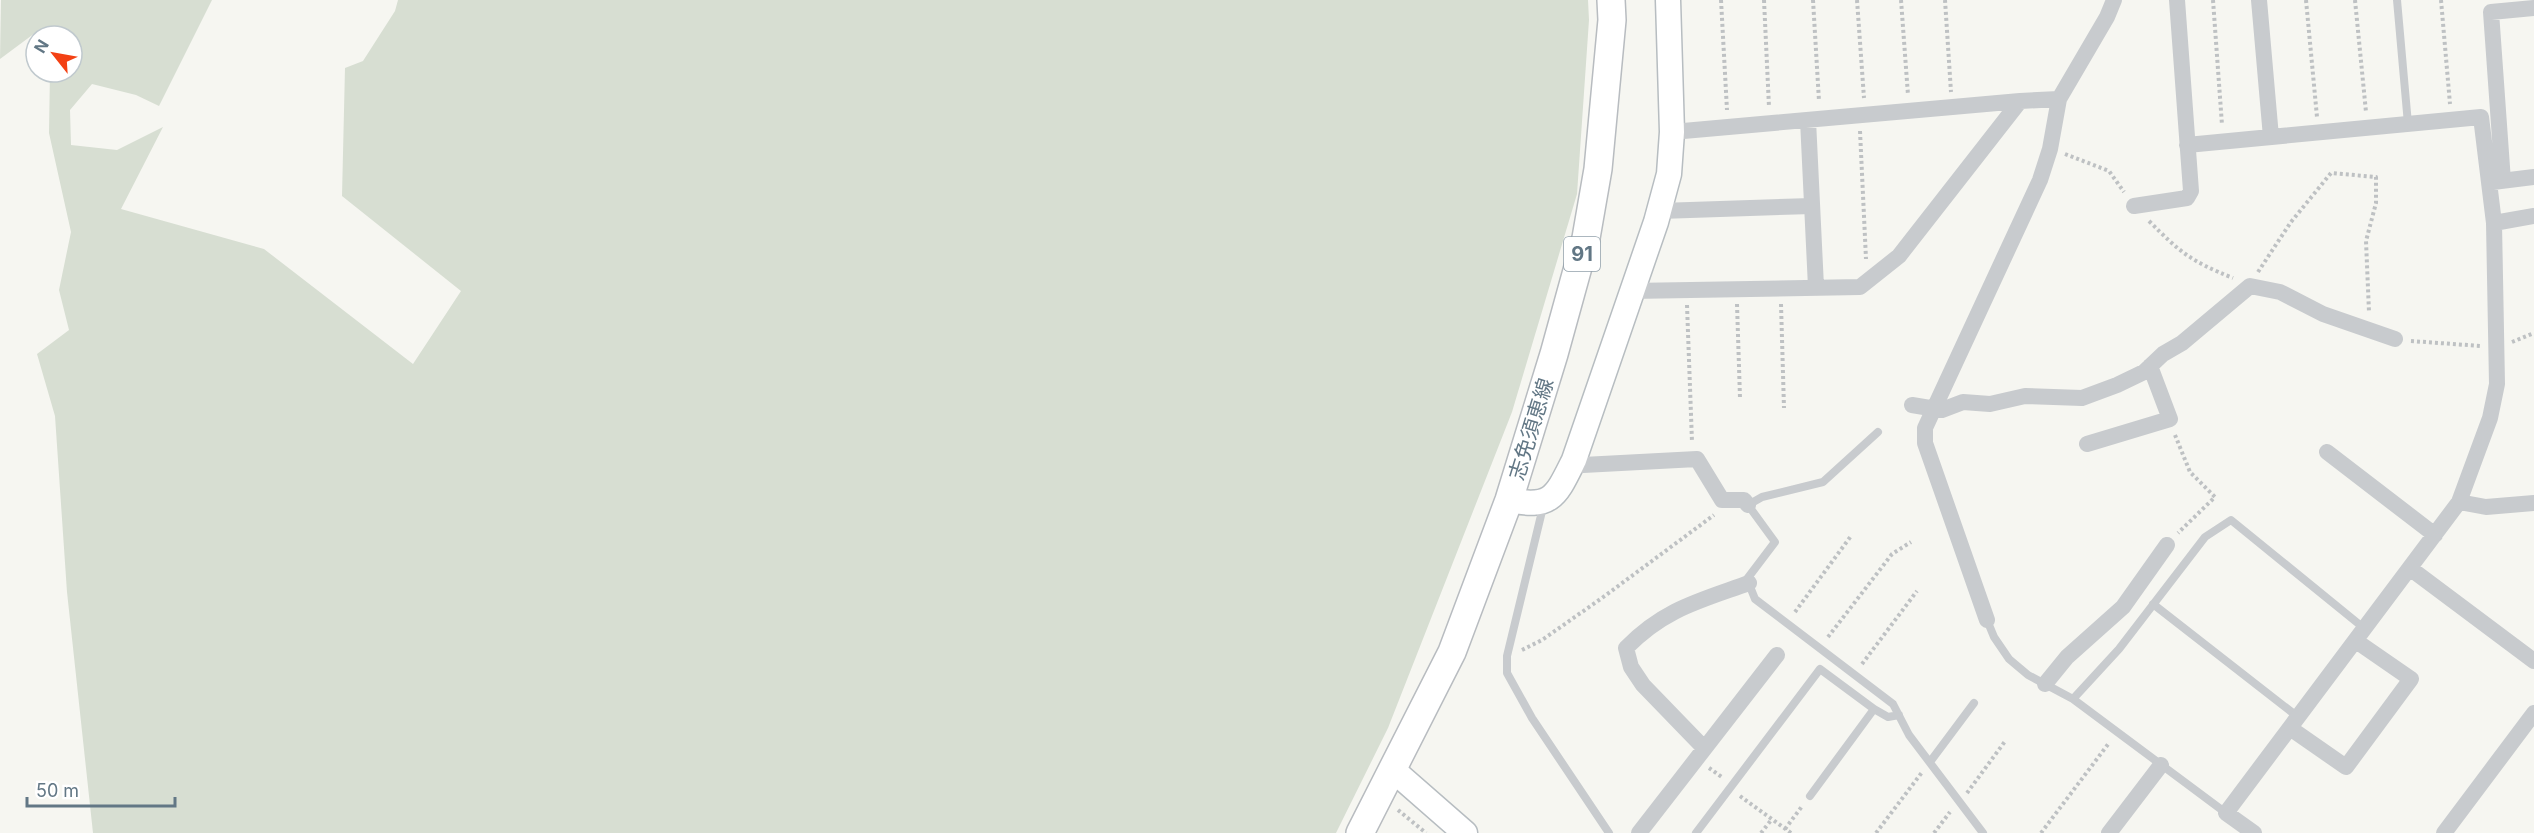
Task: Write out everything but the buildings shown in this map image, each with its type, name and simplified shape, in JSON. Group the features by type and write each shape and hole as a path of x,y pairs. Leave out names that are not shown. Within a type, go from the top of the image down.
{"main road":[{"name":"志免須恵線","path":"1360,833 1452,652 1509,500 1554,354 1586,238 1598,169 1612,20 1611,0"}],"street":[{"path":"1509,500 1530,504 1544,502 1562,485 1574,459 1660,211 1669,174 1672,132 1668,0"},
{"path":"1988,620 1925,443 1925,428 1944,392 2040,180 2050,149 2059,99 2107,17 2114,0"},
{"path":"2134,206 2187,198 2191,190 2177,0"},
{"path":"2259,0 2271,137"},
{"path":"2249,831 2226,813 2459,502 2490,418 2497,384 2494,223 2496,181 2491,12 2534,8"},
{"path":"1672,132 2059,99"},
{"path":"1631,291 1860,286 1899,256 2020,101"},
{"path":"2187,145 2481,117 2496,181"},
{"path":"1814,119 1812,206 1816,287"},
{"path":"2496,181 2534,177"},
{"path":"1660,211 1812,206"},
{"path":"2494,223 2534,216"},
{"path":"1912,405 1942,410 1963,402 1990,404 2025,396 2082,398 2144,372 2250,286 2280,292 2323,314 2395,339"},
{"path":"2087,444 2170,419 2150,366"},
{"path":"2327,452 2435,535"},
{"path":"1574,459 1583,465 1697,459 1722,500 1740,502"},
{"path":"2459,502 2486,507 2534,503"},
{"path":"2045,684 2067,657 2123,607 2168,545"},
{"path":"2411,568 2534,661"},
{"path":"1700,754 1643,685 1631,667 1626,648 1642,631 1679,608 1749,583"},
{"path":"2294,722 2346,767 2410,679 2361,635"},
{"path":"1639,833 1777,655"},
{"path":"2444,833 2534,713"},
{"path":"2109,833 2161,765"},
{"path":"1393,770 1465,833"}],"lane":[{"path":"2397,0 2408,124"},
{"path":"1878,432 1823,482 1740,502 1775,542 1747,579 1755,599 1893,704 1909,735 1983,833"},
{"path":"1544,502 1509,649 1507,673 1532,718 1609,833"},
{"path":"2073,699 2119,649 2205,537 2231,520 2361,635"},
{"path":"2153,604 2294,722"},
{"path":"1988,620 1994,637 2009,659 2028,675 2073,699 2226,813"},
{"path":"1696,833 1820,669 1874,710 1888,717 1899,715"},
{"path":"1930,762 1974,703"},
{"path":"1810,796 1874,710"}],"path":[{"path":"1721,0 1728,126"},
{"path":"1764,0 1770,123"},
{"path":"1813,0 1814,119"},
{"path":"1857,0 1868,280"},
{"path":"1902,0 1909,111"},
{"path":"1945,0 1952,107"},
{"path":"2213,0 2223,141"},
{"path":"2306,0 2318,132"},
{"path":"2355,0 2368,128"},
{"path":"2441,0 2451,120"},
{"path":"2250,286 2292,222 2331,173 2376,177 2376,203 2366,241 2370,331"},
{"path":"1781,288 1784,408"},
{"path":"1736,289 1740,398"},
{"path":"1686,290 1693,459"},
{"path":"2395,339 2495,347"},
{"path":"2168,545 2195,514 2215,497 2190,472 2170,419"},
{"path":"1509,649 1522,650 1542,640 1740,502"},
{"path":"1787,622 1851,536"},
{"path":"1820,648 1892,554 1911,542"},
{"path":"1854,674 1917,591"},
{"path":"2041,833 2117,732"},
{"path":"1934,833 1960,803 2006,740"},
{"path":"1700,754 1731,786 1791,833"},
{"path":"1876,833 1930,762"},
{"path":"1785,829 1810,796"},
{"path":"1398,810 1426,833"},
{"path":"1761,833 1772,819"}],"shaded area":[{"path":"1,0 212,0 159,106 136,95 92,84 70,110 71,145 117,150 163,127 121,209 264,249 413,364 461,291 342,196 345,68 363,61 395,11 398,0 1588,0 1589,20 1577,194 1512,412 1388,728 1336,833 93,833 67,592 55,416 37,354 69,330 59,290 71,232 49,133 50,84 84,84 84,24 24,24 24,41 0,59"}]}
